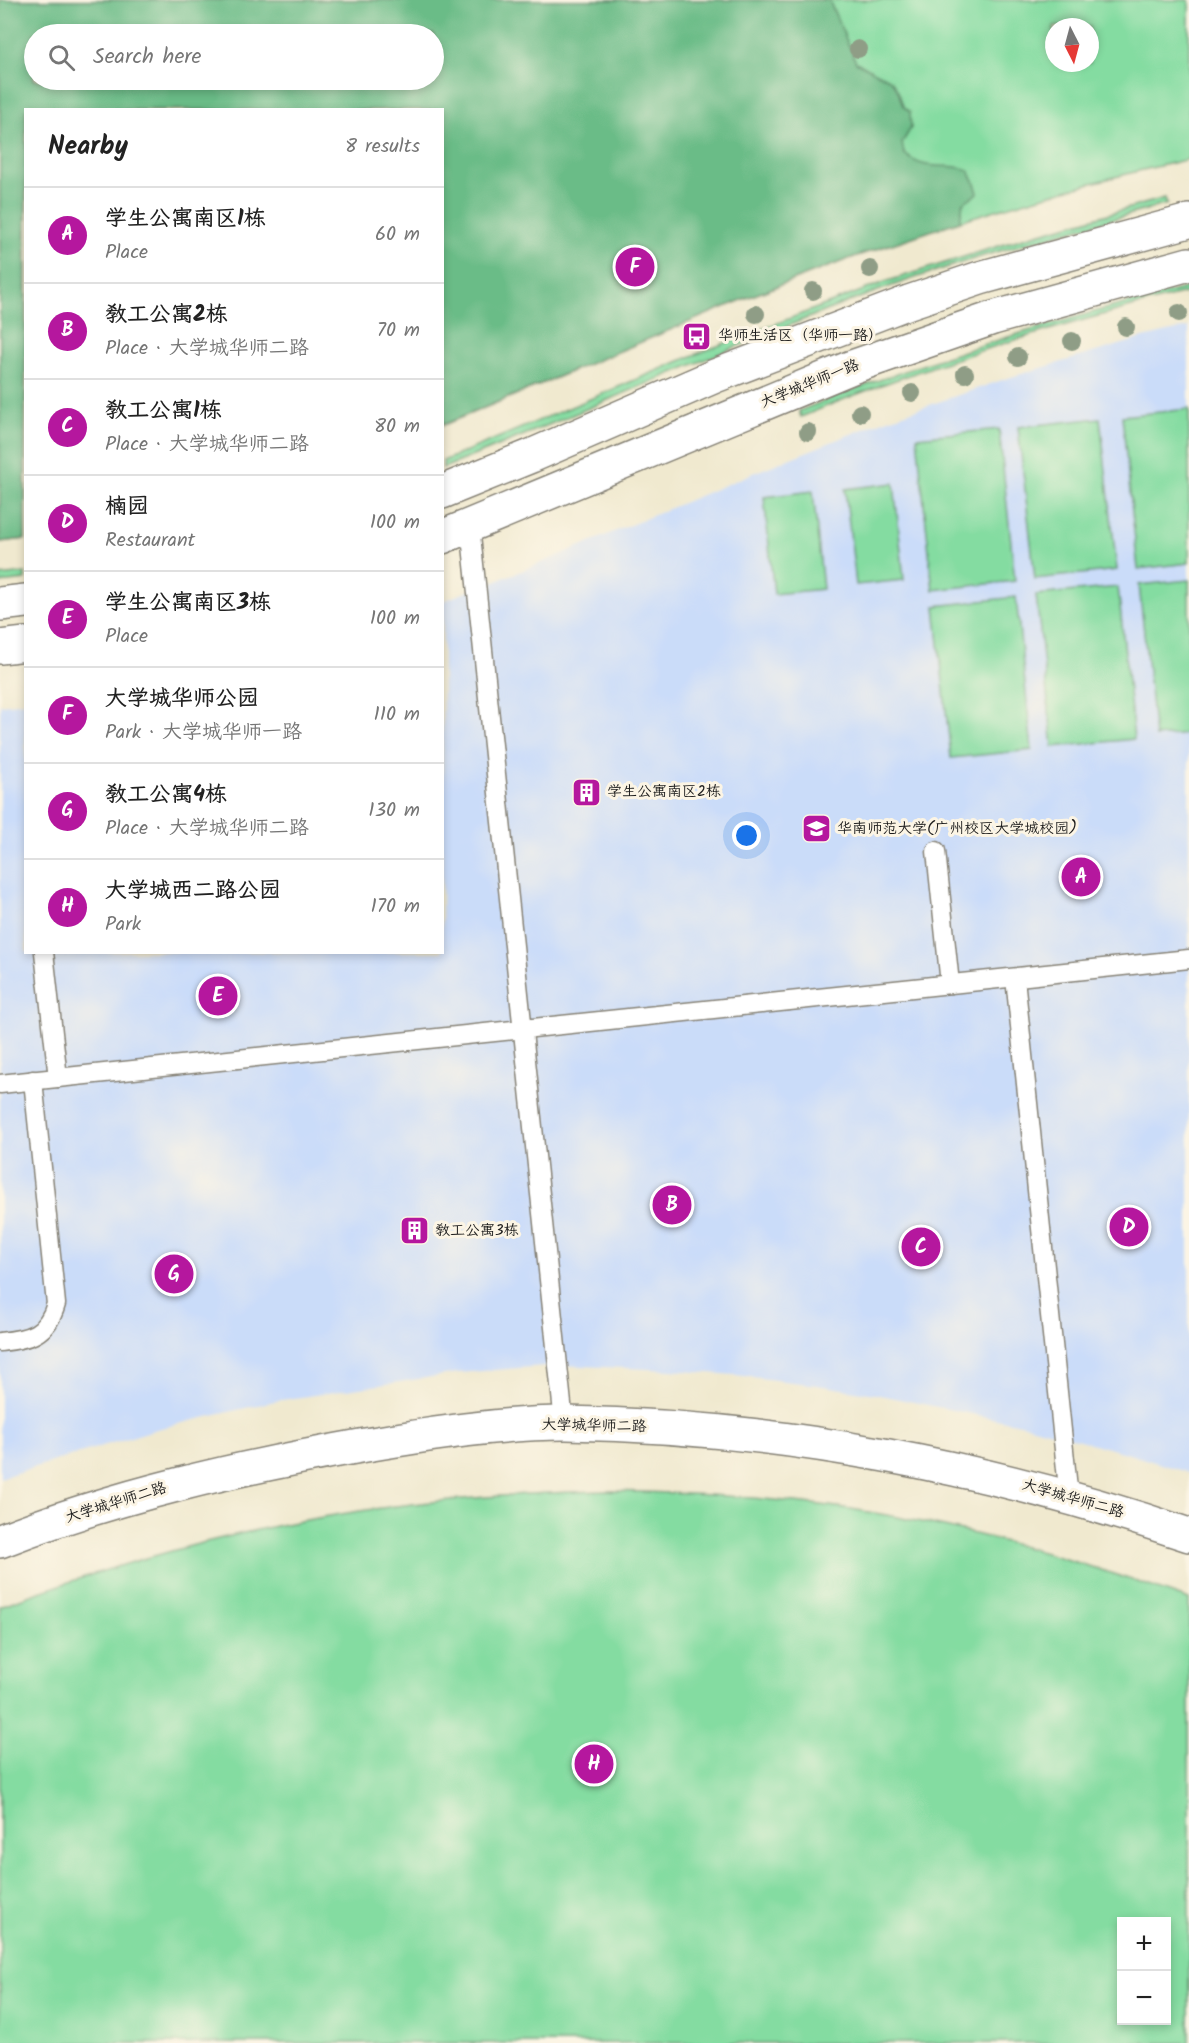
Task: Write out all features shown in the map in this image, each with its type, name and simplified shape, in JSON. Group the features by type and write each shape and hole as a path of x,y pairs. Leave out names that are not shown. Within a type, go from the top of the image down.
{"street":[{"path":"444,491 715,376 898,306 1002,272 1189,221"},
{"name":"大学城华师一路","path":"456,532 852,367 993,318 1189,264"},
{"path":"0,604 24,602"},
{"path":"0,647 24,644"},
{"name":"大学城华师二路","path":"0,1541 173,1486 287,1459 415,1437 521,1425 564,1423 666,1428 808,1443 973,1474 1069,1498 1189,1536"}],"lane":[{"path":"456,532 523,1029 564,1423"},
{"path":"936,851 950,984"},
{"path":"44,954 58,1078"},
{"path":"0,1084 1189,959"},
{"path":"1015,978 1069,1498"},
{"path":"0,1342 24,1339 38,1332 50,1320 56,1304 33,1080"}],"shaded area":[{"name":"华南师范大学(广州校区大学城校园)","path":"1189,327 1189,1473 1030,1426 875,1394 735,1375 558,1365 458,1373 275,1401 157,1429 0,1478 0,705 24,702 24,954 444,954 444,601 529,568 751,474 886,420 1008,378 1143,338"}],"green space":[{"path":"0,0 1189,0 1189,159 1020,203 936,228 854,257 699,318 444,425 444,108 24,108 24,539 0,542"},
{"path":"0,0 829,0 856,62 891,80 903,106 910,112 911,128 902,143 904,153 920,163 968,170 974,180 978,193 963,203 960,221 854,257 749,297 444,425 444,108 24,108 24,539 0,542"},
{"path":"1165,198 1167,204 984,256 875,292 766,334 444,468 444,461 694,355 885,282 1030,236"},
{"path":"1189,287 1189,292 1041,332 944,363 801,417 799,411 895,374 992,342"},
{"path":"1189,409 1189,563 1138,569 1122,416"},
{"path":"1100,418 1117,570 1035,579 1018,427"},
{"path":"999,429 1015,581 933,590 917,437"},
{"path":"894,483 904,580 856,585 845,489"},
{"path":"813,491 823,589 774,594 764,497"},
{"path":"24,573 24,580 0,583 0,576"},
{"path":"1189,580 1189,734 1155,737 1139,585"},
{"path":"1118,587 1134,739 1053,747 1036,595"},
{"path":"1016,597 1032,750 951,758 935,606"},
{"path":"610,1491 700,1494 851,1509 937,1525 1022,1546 1106,1571 1189,1600 1189,2043 0,2043 0,1606 121,1565 245,1533 364,1510 504,1496"}],"place":[{"name":"大学城华师公园","path":"635,267"},
{"name":"华师生活区（华师一路）","path":"697,336"},
{"name":"学生公寓南区2栋","path":"586,792"},
{"name":"华南师范大学(广州校区大学城校园)","path":"816,829"},
{"name":"学生公寓南区1栋","path":"1081,877"},
{"name":"学生公寓南区3栋","path":"218,996"},
{"name":"教工公寓2栋","path":"672,1205"},
{"name":"楠园","path":"1129,1227"},
{"name":"教工公寓3栋","path":"414,1231"},
{"name":"教工公寓1栋","path":"921,1247"},
{"name":"教工公寓4栋","path":"174,1274"},
{"name":"大学城西二路公园","path":"594,1764"}]}
